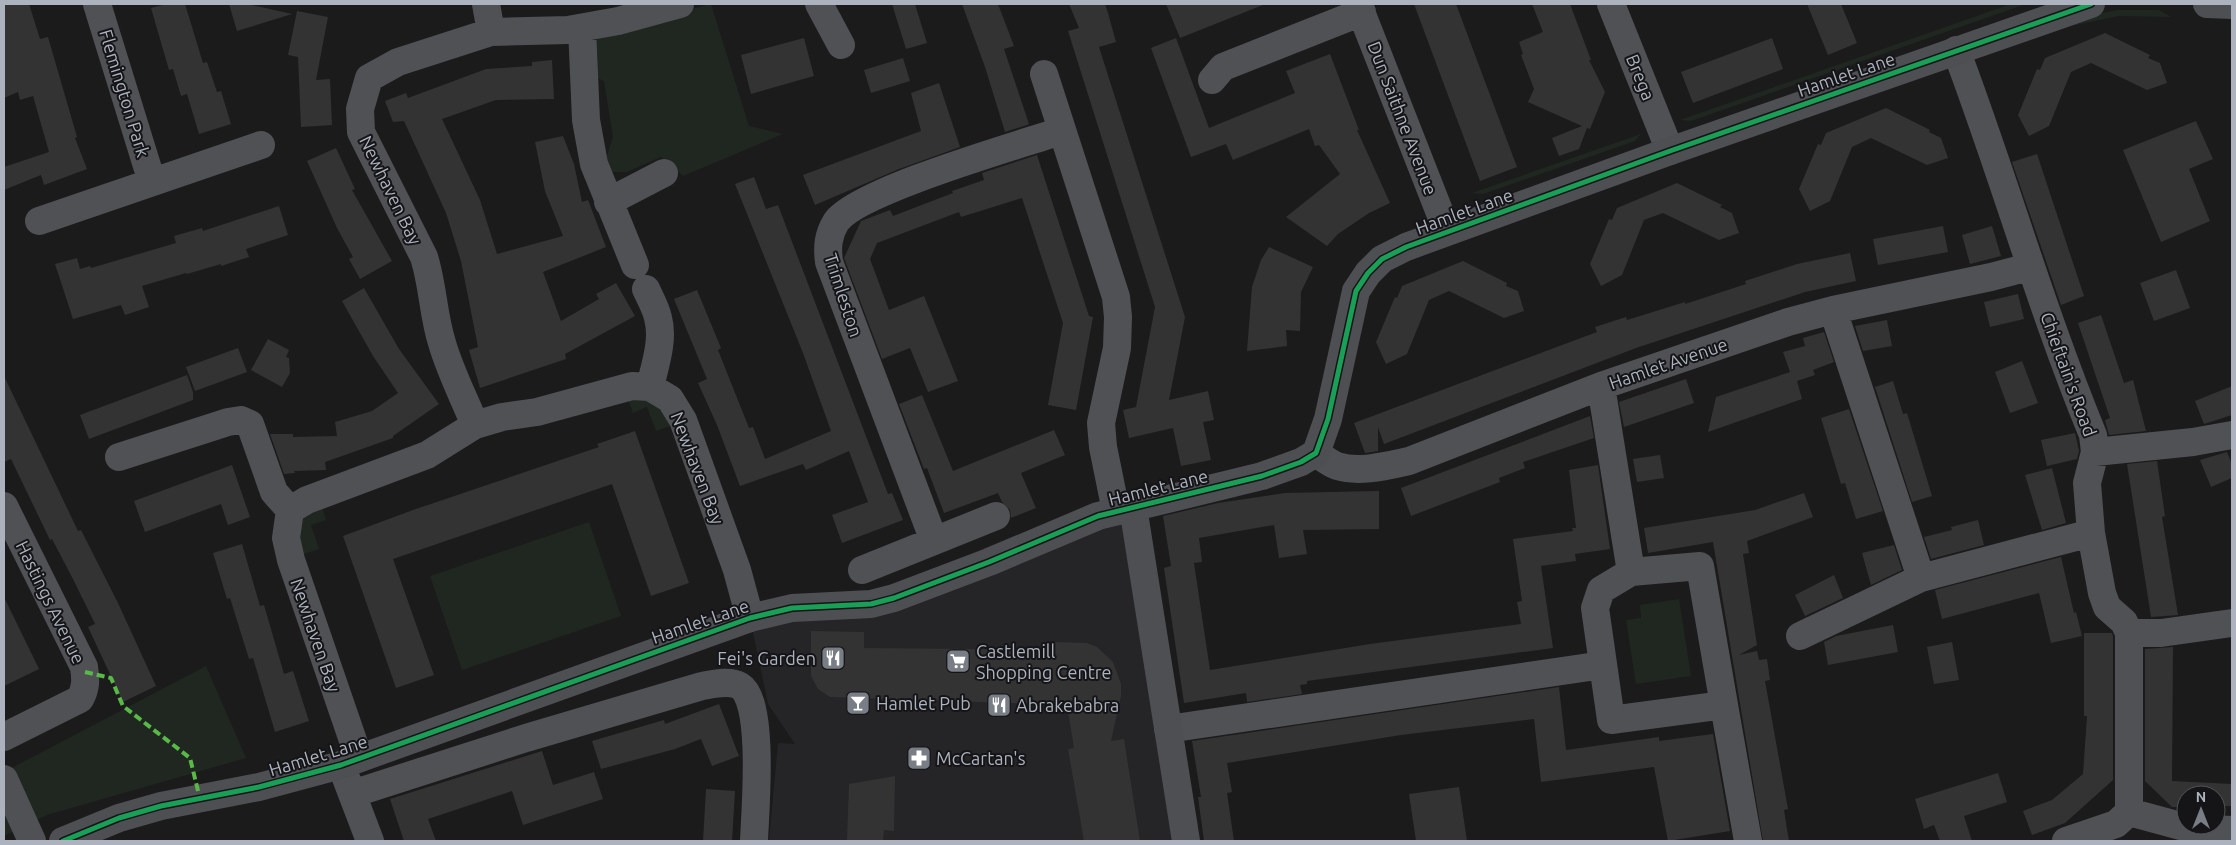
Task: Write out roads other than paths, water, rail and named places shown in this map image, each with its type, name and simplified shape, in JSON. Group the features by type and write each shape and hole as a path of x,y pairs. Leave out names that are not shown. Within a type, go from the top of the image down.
{"street":[{"name":"Flemington Park","path":"97,4 152,182"},
{"path":"486,4 491,32"},
{"name":"Newhaven Bay","path":"475,424 442,344 435,314 431,279 424,257 361,132 360,109 369,78 398,62 491,32 582,28 680,4"},
{"path":"819,4 841,45"},
{"name":"Brega","path":"1611,4 1670,151"},
{"name":"Hamlet Lane","path":"63,841 102,834 119,818 161,806 259,787 350,761 750,618 792,608 870,604 894,598 1124,509 1262,476 1301,462 1316,453 1328,419 1356,291 1368,273 1382,259 1447,231 2091,4"},
{"path":"2207,4 2232,5"},
{"path":"1212,80 1223,68 1360,8"},
{"name":"Dun Saithne Avenue","path":"1360,8 1447,231"},
{"path":"119,457 228,422 241,420 250,424 274,492 290,510 307,500 427,455 475,424 502,417 537,412 632,386 650,387 659,347 660,331 658,318 608,202 594,164 586,120 582,28"},
{"name":"Chieftain's Road","path":"1956,50 1983,124 2029,267 2093,435 2095,452 2087,483 2091,533 2102,592 2107,607 2124,622 2128,634"},
{"path":"1044,74 1116,297 1118,317 1117,348 1101,423 1102,447 1124,509"},
{"name":"Trimleston","path":"934,541 829,262 829,237 837,221 848,211 869,199 951,166 1061,131"},
{"path":"39,220 261,145"},
{"path":"608,202 664,172"},
{"name":"Hamlet Avenue","path":"1316,453 1335,465 1350,468 1382,467 1409,461 1601,386 1788,322 1833,310 1991,277 2029,267"},
{"path":"1833,310 1921,578"},
{"path":"1601,386 1631,572"},
{"name":"Newhaven Bay","path":"650,387 670,399 683,420 737,570 750,618"},
{"path":"2095,452 2193,442 2232,435"},
{"name":"Hastings Avenue","path":"4,506 84,667 86,680 85,689 80,699 4,738"},
{"name":"Hamlet Lane","path":"1124,509 1168,729 1186,841"},
{"name":"Newhaven Bay","path":"290,510 286,538 291,560 350,761 352,794 370,841"},
{"path":"862,570 996,516"},
{"path":"1800,636 1921,578 2091,533"},
{"path":"1724,706 1611,720 1595,608 1600,590 1631,572 1700,566 1748,841"},
{"path":"2066,841 2116,824 2128,812 2128,634 2161,634 2232,623"},
{"path":"1168,729 1603,665"},
{"path":"352,794 526,738 702,686 732,683 742,687 754,708 757,741 754,841"},
{"path":"4,779 32,841"},
{"path":"2128,812 2188,828 2232,830"}],"place":[{"name":"Fei's Garden","path":"833,658"},
{"name":"Castlemill Shopping Centre","path":"958,661"},
{"name":"Hamlet Pub","path":"858,703"},
{"name":"Abrakebabra","path":"999,705"},
{"name":"McCartan's","path":"919,758"}]}
